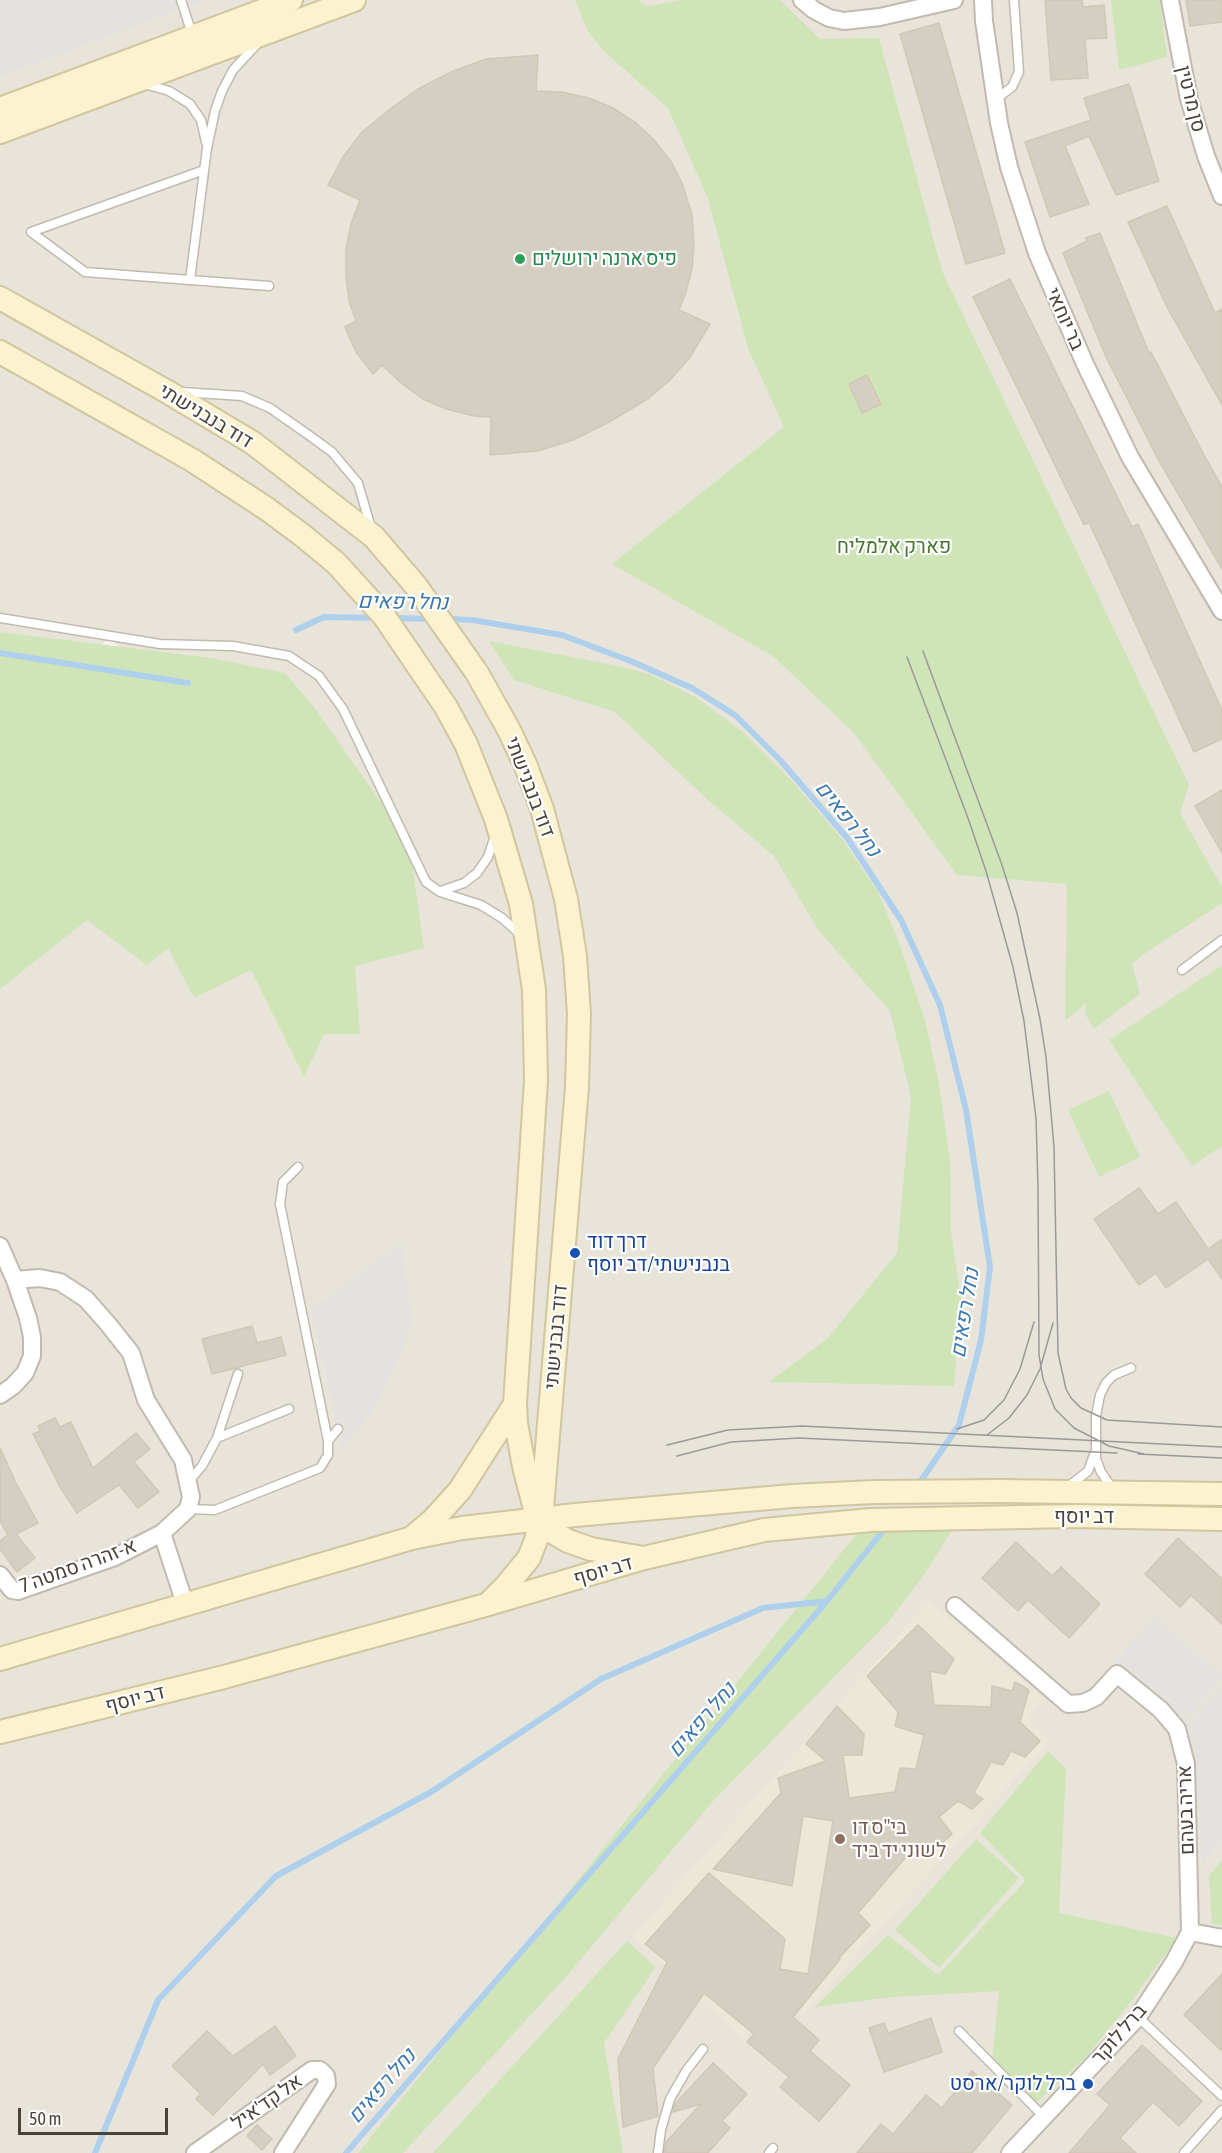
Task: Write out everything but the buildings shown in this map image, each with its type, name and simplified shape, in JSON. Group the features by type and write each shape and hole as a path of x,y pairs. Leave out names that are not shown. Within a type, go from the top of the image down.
{"main road":[{"path":"1,106 291,0"},
{"path":"0,132 354,0"},
{"name":"דוד בנבנישתי","path":"0,298 166,391 253,443 374,537 416,586 462,649 509,730 542,809 566,899 575,956 579,1014 577,1087 541,1520 529,1558 488,1604"},
{"name":"דוד בנבנישתי","path":"0,352 192,460 302,535 336,564 384,616 446,707 466,744 496,819 521,904 534,990 536,1080 515,1404 519,1442 527,1479 541,1520"},
{"path":"412,1538 433,1520 460,1490 515,1404"},
{"name":"דב יוסף","path":"0,1659 412,1538 462,1528 781,1497 874,1492 1054,1491 1222,1494"},
{"name":"דב יוסף","path":"0,1732 225,1677 644,1558 764,1530 870,1520 1084,1516 1222,1519"},
{"path":"541,1520 558,1536 578,1545 604,1553 644,1558"}],"street":[{"path":"802,0 829,18 843,21 880,17 954,0"},
{"name":"בר יוחאי","path":"983,0 994,101 1009,168 1037,253 1065,321 1130,457 1222,611"},
{"name":"סן מרטין","path":"1170,0 1189,99 1206,156 1222,196"},
{"path":"0,1246 15,1280 32,1336 32,1356 25,1373 14,1386 0,1395"},
{"path":"15,1280 40,1278 60,1282 86,1299 131,1353 146,1400 183,1460 191,1497 188,1509"},
{"name":"א-זהרה סמטה 7","path":"0,1575 12,1590 18,1591 115,1557 162,1533 188,1509"},
{"name":"א-זהרה סמטה 7","path":"162,1533 185,1605"},
{"name":"אריה בעהם","path":"955,1606 1068,1704 1083,1704 1095,1697 1117,1674 1161,1710 1177,1729 1186,1764 1190,1932"},
{"path":"1190,1932 1222,1938"},
{"name":"ברל לוקר","path":"1010,2153 1138,2017 1174,1962 1190,1932"},
{"name":"אל קד'איל","path":"195,2153 312,2070 320,2070 326,2076 327,2084 283,2153"}],"lane":[{"path":"181,0 200,57"},
{"path":"994,101 1012,87 1019,72 1014,0"},
{"path":"190,280 207,148 215,111 225,84 241,60 271,31"},
{"path":"136,81 169,91 190,104 201,120 207,148"},
{"path":"204,170 31,232 85,272 269,286"},
{"path":"166,391 242,396 270,408 310,436 332,452 358,483 374,537"},
{"path":"0,618 160,644 233,646 289,656 319,676 344,709 426,882 440,892 481,905 502,918 527,940"},
{"path":"440,892 464,883 477,873 488,857 495,838 496,819"},
{"path":"1182,970 1222,940"},
{"path":"188,1509 216,1510 320,1468 328,1455 328,1441 280,1204 283,1182 298,1167"},
{"path":"1120,1493 1104,1478 1097,1465 1096,1416 1103,1389 1114,1375 1131,1368"},
{"path":"188,1483 202,1466 217,1437 238,1374"},
{"path":"217,1437 289,1409"},
{"path":"328,1441 338,1429"},
{"path":"1054,1491 1070,1486 1083,1476 1095,1452"},
{"path":"1138,2017 1222,2096"},
{"path":"959,2031 1044,2117"},
{"path":"658,2153 661,2130 670,2099 686,2071 703,2049"},
{"path":"1184,2153 1222,2110"}],"shaded area":[{"path":"0,0 1222,0 1222,2153 0,2153 0,947 185,711 110,638 53,684 0,668"},
{"path":"0,0 204,0 0,77"},
{"path":"402,1243 412,1325 379,1402 342,1449 311,1310"},
{"name":"בי\"ס דו לשוני יד ביד","path":"929,1601 1045,1700 1028,1719 1049,1741 801,2016 780,1997 744,2040 633,1936"},
{"path":"1154,1617 1222,1675 1222,1679 1183,1725 1113,1665"},
{"path":"1222,1687 1222,1839 1202,1866 1196,1774 1185,1728"}],"green space":[{"name":"פארק אלמליח","path":"575,0 637,0 649,6 681,0 780,0 820,39 879,38 942,271 1189,785 1180,813 1222,887 1222,903 1132,964 1140,994 1094,1029 1085,1014 1086,1003 1065,1021 1067,884 957,875 854,733 774,657 612,564 784,427 748,348 708,199 668,108 605,52 587,30"},
{"path":"1111,0 1160,0 1167,57 1119,70"},
{"path":"0,632 212,658 285,673 314,707 409,842 424,948 355,966 360,1034 324,1034 304,1077 251,970 194,998 168,948 147,965 87,920 0,989"},
{"path":"489,641 649,674 695,697 741,730 790,779 842,839 878,892 899,942 925,1020 938,1078 950,1160 951,1233 961,1298 954,1386 769,1382 828,1338 897,1253 911,1097 890,1011 819,931 774,856 709,801 615,712 514,680"},
{"path":"1222,965 1222,1146 1192,1166 1109,1040"},
{"path":"1109,1091 1140,1157 1099,1177 1068,1110"},
{"path":"956,1524 922,1578 888,1622 714,1800 566,1977 403,2153 358,2153 863,1526"},
{"path":"1048,1751 1066,1769 1059,1913 1177,1938 1131,2002 1085,2058 1036,2103 992,2062 999,1991 892,1997 815,2007 888,1935 938,1975 1026,1880 980,1833"},
{"path":"976,1839 1019,1878 939,1968 895,1930"},
{"path":"1222,1860 1222,1925 1212,1924 1209,1876"},
{"path":"627,1941 656,1967 604,2043 623,2153 433,2153"}],"waterway":[{"name":"נחל רפאים","path":"296,630 324,617 378,618"},
{"name":"נחל רפאים","path":"394,618 432,619"},
{"name":"נחל רפאים","path":"448,619 472,620 562,635 633,662 692,688 735,715 780,760 848,839 901,920 940,1005 966,1110 990,1267 981,1340 959,1425 918,1485"},
{"name":"נחל רפאים","path":"0,653 188,683"},
{"name":"נחל רפאים","path":"346,2153 827,1601 886,1527"},
{"path":"95,2153 158,2000 276,1876 431,1792 601,1679 763,1608 827,1601"}],"tram line":[{"path":"923,651 1002,865 1017,913 1040,1019 1046,1057 1054,1147 1058,1353 1066,1389 1081,1408 1107,1420 1222,1427"},
{"path":"907,657 986,871 1013,967 1024,1021 1036,1118 1039,1355 1043,1379 1055,1409 1074,1428 1109,1446 1144,1454"},
{"path":"957,1429 984,1420 1004,1400 1020,1369 1034,1322"},
{"path":"987,1435 1009,1418 1027,1395 1040,1369 1053,1323"},
{"path":"667,1445 728,1430 802,1426 1222,1447"},
{"path":"677,1456 731,1442 799,1438 1117,1453"},
{"path":"1138,1454 1222,1458"}],"place":[{"name":"פיס ארנה ירושלים","path":"520,259"},
{"name":"דרך דוד בנבנישתי/דב יוסף","path":"575,1253"},
{"name":"בי\"ס דו לשוני יד ביד","path":"840,1839"},
{"name":"ברל לוקר/ארסט","path":"1088,2084"}]}
